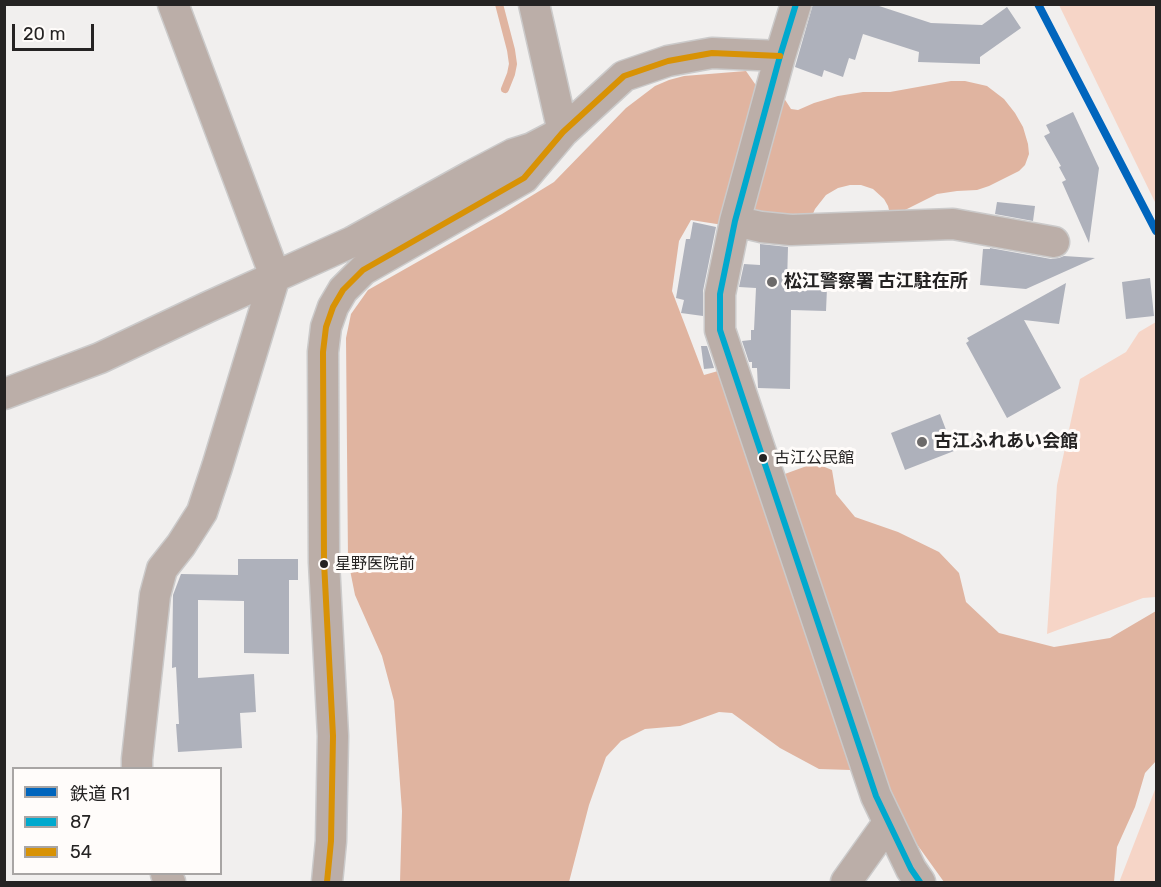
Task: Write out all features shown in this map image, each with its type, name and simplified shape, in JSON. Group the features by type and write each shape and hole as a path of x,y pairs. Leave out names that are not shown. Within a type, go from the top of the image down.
{"street":[{"path":"137,767 154,595 162,569 202,512 275,276 173,4"},
{"path":"534,4 563,132"},
{"path":"796,4 735,220 720,294 720,330 876,796 920,882"},
{"path":"327,882 331,841 333,736 324,562 323,352 326,327 333,307 343,290 363,270 524,178 563,132 624,76 668,61 712,53 780,56"},
{"path":"4,394 100,358 352,242 513,154 532,148 563,132"},
{"path":"735,220 761,227 791,230 952,224 1054,242"},
{"path":"846,882 888,823"}],"shaded area":[{"path":"1059,5 1156,5 1156,204 1152,196"},
{"path":"746,71 762,94 723,225 691,220 679,241 672,291 704,375 725,369 851,770 819,769 780,748 732,713 719,712 680,726 645,729 621,741 606,757 589,805 569,882 400,882 402,811 394,701 382,656 355,595 348,560 346,338 351,314 368,290 554,182 626,108 655,86 684,76"},
{"path":"951,81 965,81 987,86 1004,99 1015,113 1023,127 1029,154 1025,165 1019,171 977,190 937,194 894,214 890,214 884,199 873,189 861,185 838,188 826,195 812,216 767,220 745,209 780,92 791,109 798,110 838,96 863,92 890,92"},
{"path":"1156,322 1156,597 1143,598 1047,634 1057,485 1080,379 1126,352 1139,332"},
{"path":"815,463 832,470 836,494 855,517 898,532 939,552 959,573 966,602 999,633 1054,647 1110,638 1156,611 1156,761 1145,773 1135,807 1117,847 1114,882 944,882 916,843 910,844 882,773 782,475"},
{"path":"1156,787 1156,882 1121,882 1120,880"}],"building":[{"path":"813,4 873,4 931,23 982,25 1007,7 1021,28 980,57 980,64 918,62 919,52 863,34 855,60 849,58 843,77 824,70 822,77 795,67"},
{"path":"1073,112 1099,168 1089,243 1062,182 1066,180 1059,167 1061,166 1044,136 1050,133 1046,125"},
{"path":"997,202 1035,206 1033,221 995,214"},
{"path":"693,222 716,227 703,291 703,316 681,313 684,300 676,298 686,239 690,239"},
{"path":"760,244 788,247 787,283 822,284 822,288 827,288 826,311 791,310 790,389 758,388 757,368 752,368 752,362 749,362 742,341 751,340 751,330 754,330 756,288 739,287 744,264 760,265"},
{"path":"990,248 1051,259 1064,256 1095,258 1026,289 980,285 983,249"},
{"path":"1150,278 1154,316 1126,319 1122,282"},
{"path":"1066,283 1059,324 1024,320 1061,388 1007,418 966,343 969,341 967,338"},
{"path":"701,346 707,346 714,368 704,369"},
{"name":"古江ふれあい会館","path":"940,414 954,451 905,470 891,433"},
{"path":"238,559 298,559 298,580 289,580 289,654 244,653 244,601 198,600 198,678 254,674 256,712 240,713 242,748 178,752 176,667 172,668 173,595 181,574 238,575"}],"waterway":[{"path":"499,4 513,64 505,89"}],"rail line":[{"name":"R1","path":"1038,4 1156,231"}],"transit line":[{"name":"87","path":"796,4 735,221 720,294 720,330 876,796 911,869 920,882"},
{"name":"54","path":"327,882 331,841 333,736 324,562 323,352 326,327 333,307 343,290 363,270 524,178 563,132 624,76 668,61 712,53 780,56"}],"place":[{"name":"松江警察署 古江駐在所","path":"772,282"},
{"name":"古江ふれあい会館","path":"922,442"},
{"name":"古江公民館","path":"763,458"},
{"name":"星野医院前","path":"324,564"}]}
